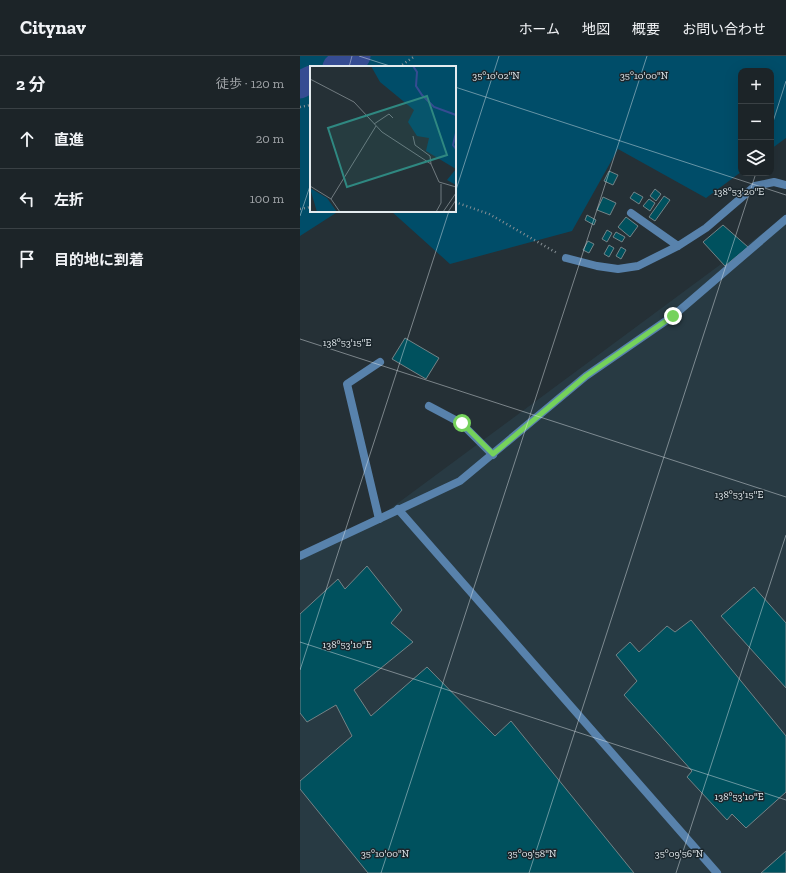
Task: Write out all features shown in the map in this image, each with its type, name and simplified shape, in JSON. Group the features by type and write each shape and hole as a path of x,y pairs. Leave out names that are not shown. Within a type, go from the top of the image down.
{"street":[{"path":"566,258 597,266 618,269 638,266 678,246 706,228 755,186 774,182 786,185"},
{"path":"631,213 678,246"},
{"path":"300,556 460,481 586,376 673,316 786,219"},
{"path":"380,362 347,384 380,519"},
{"path":"429,406 462,423 493,454"},
{"path":"398,509 717,873"}],"path":[{"path":"400,66 415,56"},
{"path":"300,107 310,105"},
{"path":"456,202 489,214 566,258"},
{"path":"300,209 310,207"}],"shaded area":[{"path":"300,56 786,56 786,138 774,147 774,68 738,68 738,174 706,198 618,149 572,231 450,264 392,212 456,212 456,66 310,66 310,212 337,212 300,236"},
{"path":"786,216 786,873 300,873 300,552 371,523"}],"building":[{"path":"609,171 618,175 613,185 604,181"},
{"path":"655,189 661,194 656,201 650,196"},
{"path":"634,192 643,197 639,204 630,198"},
{"path":"664,196 670,200 655,221 649,217"},
{"path":"603,197 616,203 610,215 597,210"},
{"path":"649,199 655,203 650,211 643,206"},
{"path":"587,215 596,220 594,225 585,220"},
{"path":"626,217 638,226 630,237 618,227"},
{"path":"723,225 748,247 725,266 703,242"},
{"path":"607,230 612,233 607,242 602,239"},
{"path":"616,232 625,237 622,242 613,237"},
{"path":"588,241 594,244 589,253 583,250"},
{"path":"609,245 614,248 609,257 604,254"},
{"path":"621,247 626,250 621,259 616,256"},
{"path":"405,338 439,358 426,379 392,359"},
{"path":"367,566 402,610 391,623 413,642 354,690 371,716 427,667 495,736 511,721 634,873 368,873 300,789 300,781 352,736 336,705 307,722 300,713 300,614 338,579 345,589"},
{"path":"754,587 786,623 786,688 721,616"},
{"path":"691,620 786,736 786,792 746,828 732,814 727,820 687,777 692,771 624,695 637,681 616,655 630,642 639,652 667,626 675,632"},
{"path":"786,851 786,873 761,873"}],"waterway":[{"path":"338,66 357,56"},
{"path":"300,85 310,80"}],"route":[{"path":"462,423 493,454 586,376 673,316"}]}
